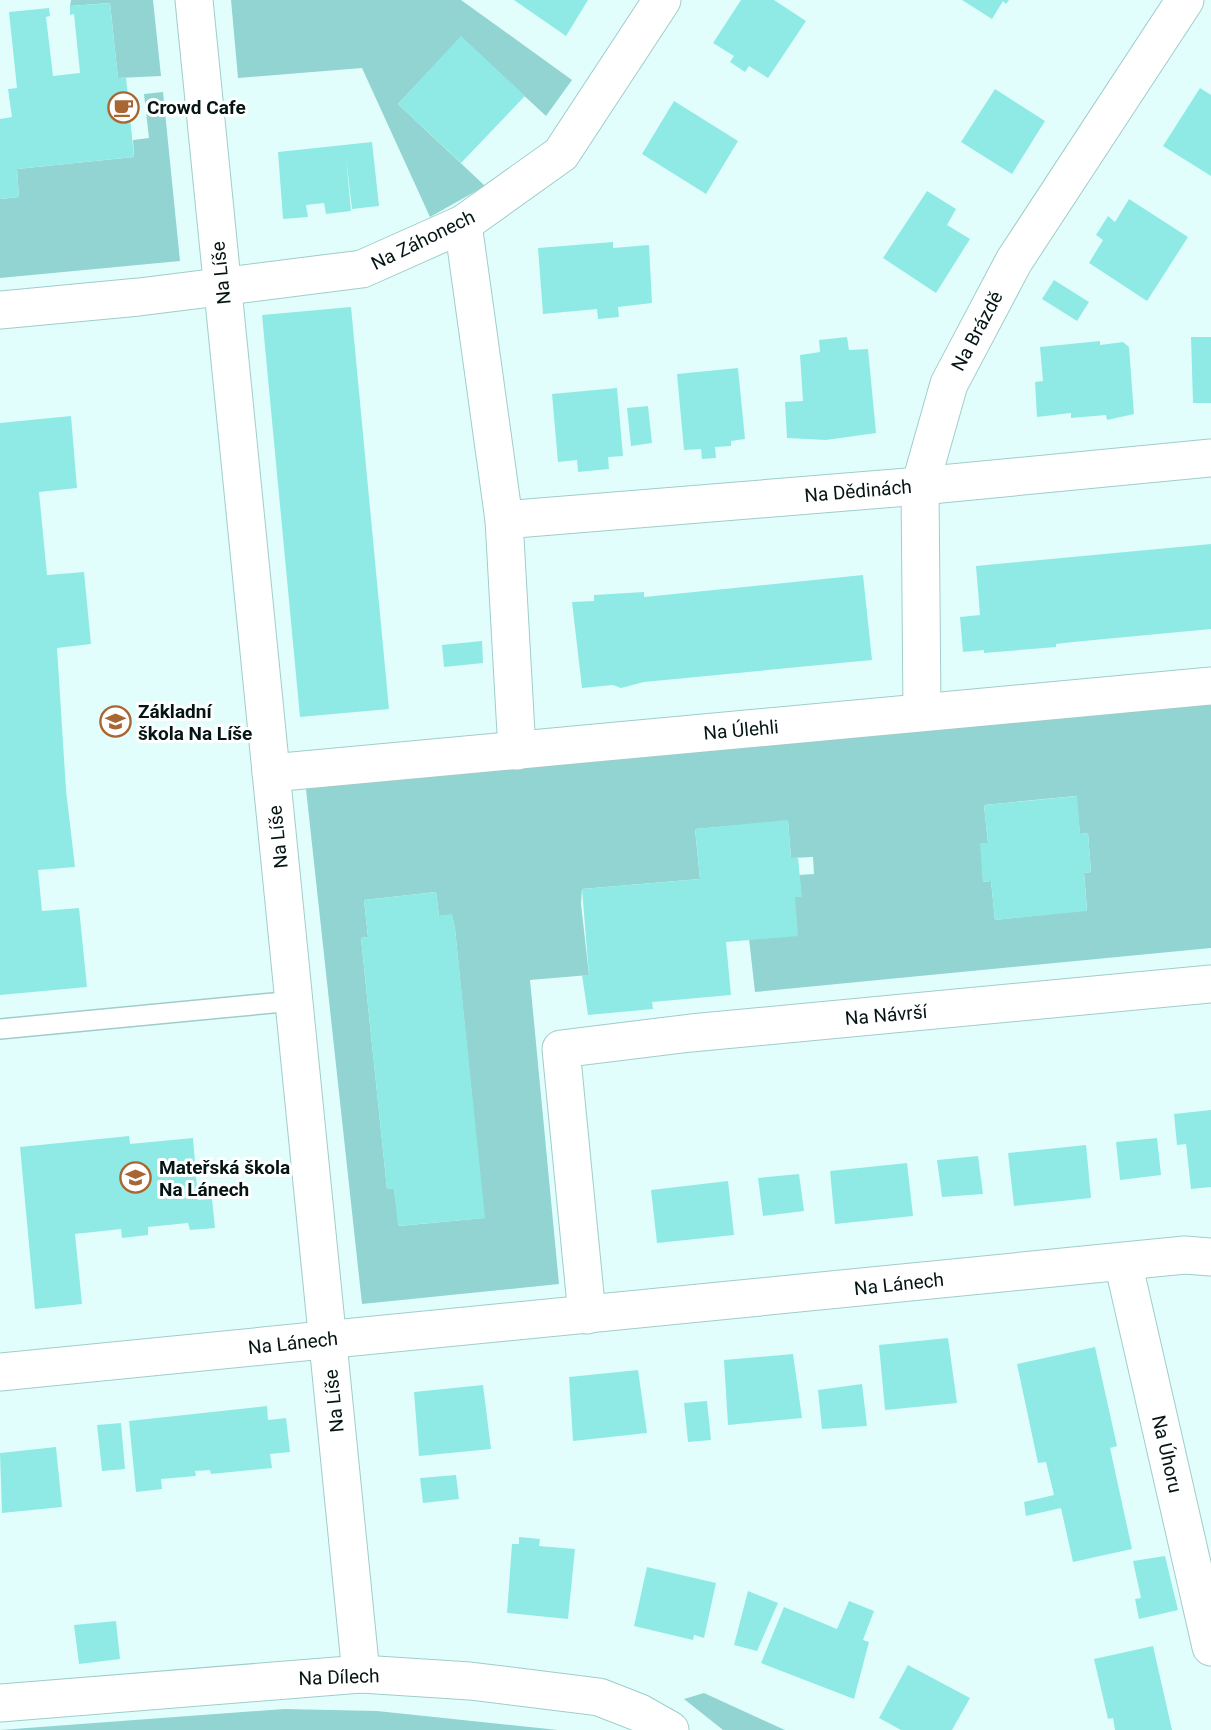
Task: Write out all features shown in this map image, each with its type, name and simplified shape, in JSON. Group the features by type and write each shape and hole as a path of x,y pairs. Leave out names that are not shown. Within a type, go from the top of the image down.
{"street":[{"name":"Na Líše","path":"194,0 361,1674"},
{"name":"Na Záhonech","path":"0,310 223,287 362,269 463,225 561,155 662,0"},
{"name":"Na Brázdě","path":"922,711 920,486 949,384 1014,261 1185,0"},
{"path":"463,225 504,520 517,751"},
{"name":"Na Dědinách","path":"504,520 920,486 1211,458"},
{"name":"Na Úlehli","path":"271,773 1211,685"},
{"name":"Na Návrší","path":"587,1315 561,1049 691,1033 1211,984"},
{"name":"Na Lánech","path":"0,1372 1185,1255 1211,1257"},
{"name":"Na Úhoru","path":"1123,1262 1211,1647"},
{"name":"Na Dílech","path":"0,1703 361,1674 470,1681 588,1695 640,1713 670,1730"}],"lane":[{"path":"0,1029 294,1001"}],"shaded area":[{"path":"71,0 153,0 161,76 118,78 110,3 70,6"},
{"path":"231,0 461,0 572,80 546,116 461,37 398,104 485,186 430,217 362,68 238,78"},
{"path":"163,92 180,261 0,278 0,199 19,197 17,169 134,157 133,140 149,138 144,94"},
{"path":"1211,696 1211,948 755,992 749,939 795,897 801,897 799,875 814,874 813,857 791,858 788,821 695,829 700,879 582,889 581,904 589,975 530,980 559,1284 362,1304 306,789 312,784","holes":["1076,796 1080,834 1088,833 1091,872 1084,873 1087,910 995,920 991,881 983,882 981,843 988,843 984,805","436,892 439,916 452,915 455,929 484,1218 399,1226 394,1189 387,1189 361,938 368,937 364,900"]},
{"path":"704,1693 785,1730 723,1730 684,1699"},
{"path":"284,1709 377,1711 558,1730 0,1730"}],"building":[{"path":"514,0 588,0 566,36"},
{"path":"741,0 774,0 806,21 768,78 749,66 745,72 730,62 734,56 713,43"},
{"path":"962,0 1009,0 1006,4 1003,1 992,19"},
{"path":"110,3 118,78 126,77 134,157 17,169 19,197 0,199 0,119 12,117 8,89 17,88 9,12 49,8 50,16 46,17 53,76 80,73 74,14 70,15 70,6"},
{"path":"461,36 525,96 461,163 398,104"},
{"path":"1200,88 1211,95 1211,176 1163,146"},
{"path":"995,89 1045,121 1012,174 961,142"},
{"path":"674,101 738,141 706,194 642,154"},
{"path":"372,142 379,206 352,209 346,158 351,211 326,214 324,203 306,205 308,217 283,219 278,152"},
{"path":"927,191 956,209 947,225 970,239 936,293 883,258"},
{"path":"1129,199 1188,237 1147,301 1089,263 1103,240 1096,235 1108,216 1115,222"},
{"path":"613,242 613,248 649,245 652,303 618,307 619,317 598,319 597,309 543,314 538,248"},
{"path":"1054,280 1089,302 1077,321 1042,299"},
{"path":"351,307 389,709 300,717 262,315"},
{"path":"847,337 849,350 868,349 876,433 826,440 787,438 785,402 803,401 800,355 820,352 819,340"},
{"path":"1191,337 1211,337 1211,403 1193,403"},
{"path":"1100,341 1100,345 1123,342 1129,347 1134,414 1107,420 1106,415 1071,418 1071,413 1037,417 1035,382 1043,381 1040,347"},
{"path":"738,368 745,439 731,441 731,446 715,447 716,458 702,459 701,449 684,450 677,374"},
{"path":"617,388 623,456 608,457 609,469 578,472 577,460 558,462 552,394"},
{"path":"648,406 652,443 631,446 627,408"},
{"path":"71,416 77,488 39,492 47,575 84,572 91,644 57,648 66,790 75,867 38,870 42,911 79,908 87,987 0,995 0,423"},
{"path":"1211,544 1211,629 1073,642 1056,644 1056,647 984,653 984,650 963,652 960,617 980,615 976,566"},
{"path":"863,575 872,660 644,682 621,688 613,685 582,688 572,602 594,601 594,595 644,592 644,597"},
{"path":"482,641 483,663 444,667 442,645"},
{"path":"1077,796 1080,834 1088,833 1091,872 1084,873 1087,911 995,920 991,881 983,882 980,843 988,843 984,805"},
{"path":"788,820 791,858 798,858 802,897 795,897 798,936 726,942 731,995 652,1002 653,1009 588,1015 582,975 589,975 582,889 700,879 695,829"},
{"path":"436,892 439,916 452,914 455,929 485,1218 398,1226 394,1189 387,1189 361,938 368,937 364,900"},
{"path":"1211,1110 1211,1187 1191,1189 1186,1144 1177,1145 1174,1114"},
{"path":"129,1136 130,1144 193,1138 198,1200 212,1199 215,1228 190,1230 188,1223 148,1227 148,1235 122,1238 121,1229 75,1234 82,1304 35,1309 20,1147"},
{"path":"1157,1138 1161,1175 1120,1180 1116,1142"},
{"path":"1086,1145 1091,1198 1014,1206 1008,1153"},
{"path":"978,1156 983,1194 942,1197 937,1160"},
{"path":"907,1163 913,1216 835,1224 830,1171"},
{"path":"799,1174 804,1211 763,1216 758,1178"},
{"path":"728,1181 734,1235 657,1243 651,1190"},
{"path":"948,1338 957,1403 885,1410 879,1345"},
{"path":"1095,1347 1117,1446 1110,1448 1132,1549 1073,1562 1061,1508 1026,1516 1024,1502 1054,1495 1046,1462 1038,1463 1017,1364"},
{"path":"793,1354 802,1418 728,1425 724,1360"},
{"path":"638,1370 647,1433 573,1441 569,1377"},
{"path":"862,1384 867,1426 822,1429 818,1390"},
{"path":"483,1385 491,1449 419,1456 414,1392"},
{"path":"707,1401 711,1440 688,1442 684,1403"},
{"path":"267,1406 268,1420 286,1418 290,1452 270,1454 272,1468 211,1474 210,1470 195,1471 196,1476 161,1479 162,1489 136,1492 129,1421"},
{"path":"121,1423 125,1469 102,1471 97,1425"},
{"path":"56,1447 62,1507 2,1513 0,1453"},
{"path":"456,1475 459,1499 423,1503 420,1478"},
{"path":"519,1537 540,1539 539,1546 575,1549 568,1619 507,1613 512,1544 519,1544"},
{"path":"1165,1556 1178,1610 1139,1619 1135,1599 1141,1598 1133,1561"},
{"path":"647,1567 716,1583 704,1638 694,1635 693,1640 634,1626"},
{"path":"748,1591 778,1603 757,1651 734,1645"},
{"path":"849,1601 874,1611 863,1640 869,1642 854,1699 761,1663 784,1607 837,1629"},
{"path":"116,1621 120,1659 79,1664 74,1625"},
{"path":"1153,1646 1172,1730 1115,1730 1113,1718 1108,1719 1094,1659"},
{"path":"908,1665 970,1698 952,1730 901,1730 879,1718"}],"place":[{"name":"Crowd Cafe","path":"124,107"},
{"name":"Základní škola Na Líše","path":"115,722"},
{"name":"Mateřská škola Na Lánech","path":"136,1178"}]}
